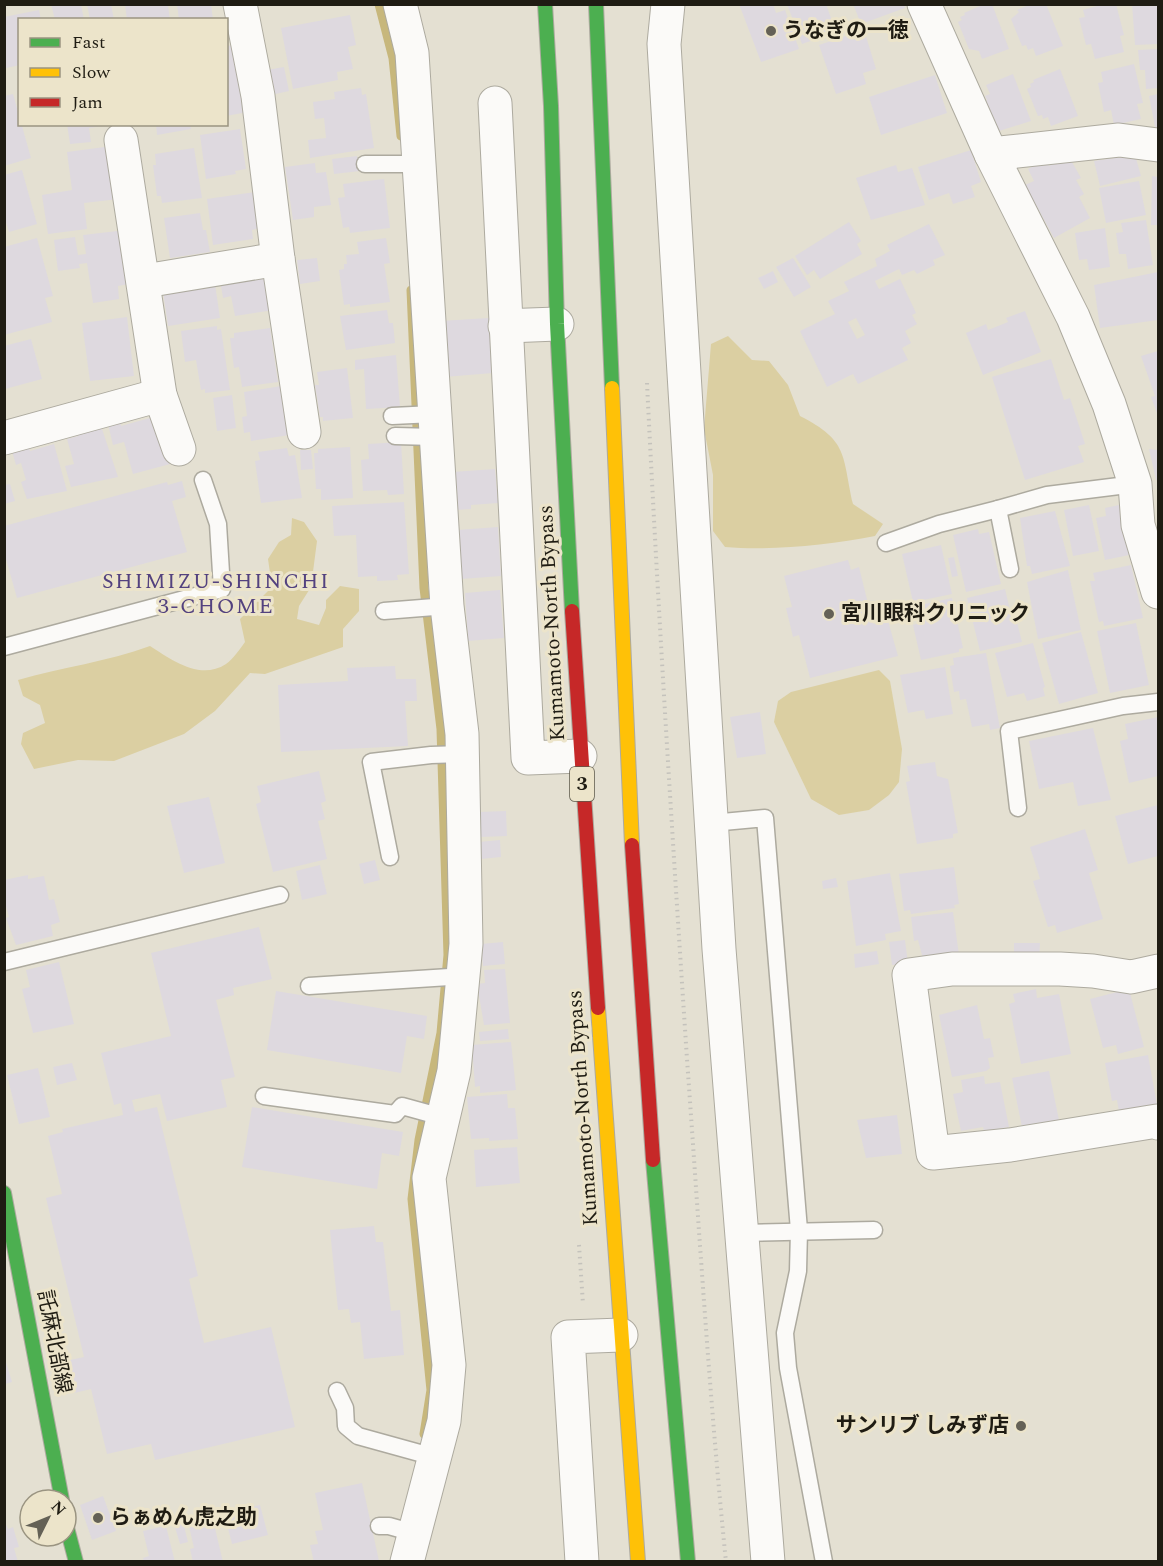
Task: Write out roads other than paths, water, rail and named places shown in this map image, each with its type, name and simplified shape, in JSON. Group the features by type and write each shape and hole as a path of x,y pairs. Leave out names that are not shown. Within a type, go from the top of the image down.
{"main road":[{"name":"Kumamoto-North Bypass","path":"545,4 551,106 557,324 580,756 638,1562"},
{"path":"596,4 628,776 648,1102 688,1562"},
{"name":"託麻北部線","path":"4,1192 11,1266 59,1488"}],"street":[{"path":"240,4 258,96 278,259 304,432"},
{"path":"399,1535 421,1454 444,1421 449,1365 429,1178 429,1114 454,1071 449,754 415,426 406,164 412,53 400,4"},
{"path":"668,4 664,44 712,823 740,1233 768,1562"},
{"path":"924,4 991,154 1073,317 1109,404 1143,495 1138,525 1158,592"},
{"path":"495,103 528,758 580,756"},
{"path":"122,140 145,281 160,394 179,448"},
{"path":"991,154 1119,140 1158,145"},
{"path":"145,281 278,259"},
{"path":"505,326 557,324"},
{"path":"4,438 160,394"},
{"path":"1158,971 1131,977 1060,969 952,969 909,975 933,1153 1010,1145 1157,1121 1158,1123"},
{"path":"582,1562 568,1337 621,1335"}],"lane":[{"path":"365,164 406,164"},
{"path":"4,647 222,589 218,524 203,480"},
{"path":"886,543 939,524 1047,495 1143,495"},
{"path":"998,509 1010,569"},
{"path":"384,611 434,606"},
{"path":"1018,808 1009,731 1123,706 1158,702"},
{"path":"390,857 371,762 449,754"},
{"path":"712,823 765,818 799,1230 798,1271 785,1333 788,1368 824,1562"},
{"path":"4,962 280,895"},
{"path":"309,986 452,976"},
{"path":"264,1096 395,1114 402,1106 429,1114"},
{"path":"740,1233 874,1230"},
{"path":"337,1391 345,1408 346,1426 358,1436 421,1454"}],"waterway":[{"path":"379,4 393,58 401,136"},
{"path":"411,290 424,588 441,729 448,955 441,1033 419,1140 412,1199 431,1390 424,1434"}],"place":[{"name":"うなぎの一徳","path":"771,31"},
{"name":"宮川眼科クリニック","path":"829,614"},
{"name":"サンリブ しみず店","path":"1021,1426"},
{"name":"らぁめん虎之助","path":"98,1518"}],"district":[{"name":"SHIMIZU-SHINCHI 3-CHOME","path":"216,594"}]}
